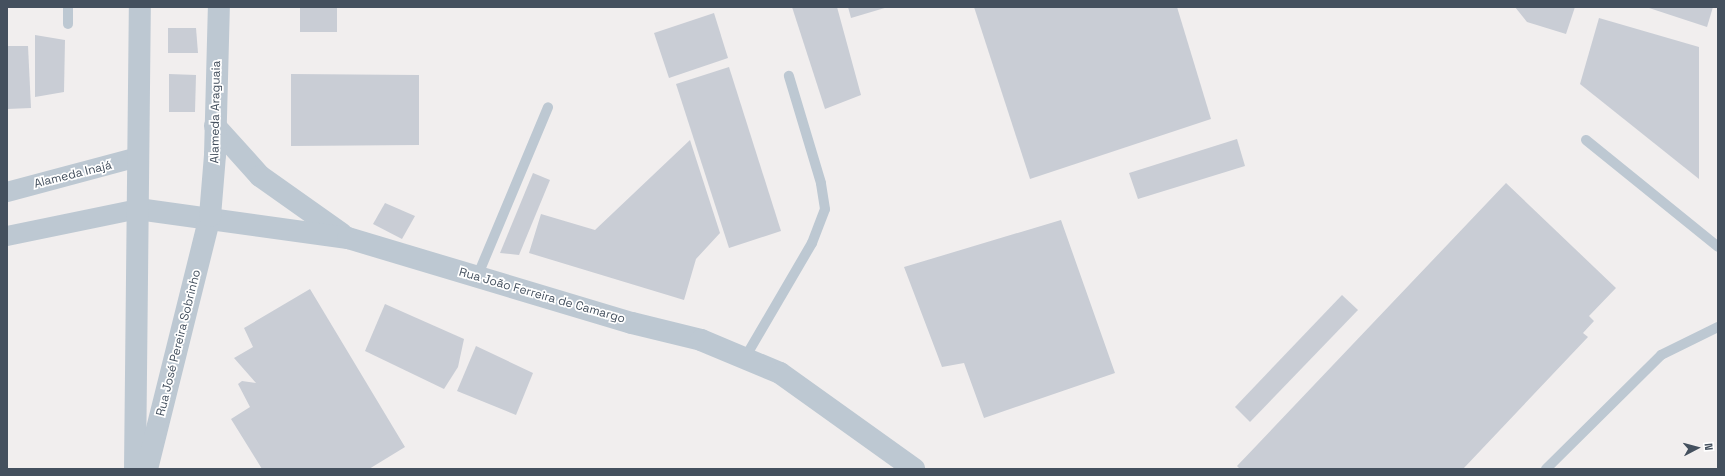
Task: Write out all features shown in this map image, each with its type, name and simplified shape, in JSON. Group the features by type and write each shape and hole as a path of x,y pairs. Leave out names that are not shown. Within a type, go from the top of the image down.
{"street":[{"path":"135,469 140,7"},
{"name":"Alameda Araguaia","path":"210,216 219,7"},
{"path":"215,126 260,176 348,238"},
{"name":"Alameda Inajá","path":"7,192 138,157"},
{"path":"7,236 138,209"},
{"name":"Rua João Ferreira de Camargo","path":"138,209 210,216 348,238 477,277 701,340 746,356 817,398 914,469"},
{"name":"Rua José Pereira Sobrinho","path":"147,469 210,216"}],"lane":[{"path":"68,7 68,24"},
{"path":"746,356 812,243 824,209 821,182 788,76"},
{"path":"477,277 548,107"},
{"path":"1586,140 1718,247"},
{"path":"1546,469 1661,355 1718,328"}],"building":[{"path":"300,7 337,7 337,32 300,32"},
{"path":"792,7 837,7 861,95 825,109"},
{"path":"848,7 888,7 851,18"},
{"path":"974,7 1177,7 1211,119 1030,179"},
{"path":"1515,7 1575,7 1566,34 1527,22"},
{"path":"1646,7 1713,7 1707,27"},
{"path":"714,13 728,58 669,78 654,33"},
{"path":"1599,18 1699,47 1699,179 1580,84"},
{"path":"168,28 196,28 198,53 168,53"},
{"path":"35,35 65,40 64,92 35,97"},
{"path":"7,46 28,46 31,108 7,109"},
{"path":"729,67 781,231 729,248 676,84"},
{"path":"169,74 196,75 195,112 169,112"},
{"path":"291,74 419,75 419,145 291,146"},
{"path":"1237,139 1245,166 1138,199 1129,173"},
{"path":"690,140 720,233 696,259 684,300 529,253 541,214 595,230"},
{"path":"533,173 550,180 519,255 500,253"},
{"path":"1506,183 1616,288 1589,316 1594,321 1583,333 1588,337 1463,469 1240,469 1237,466"},
{"path":"385,203 415,216 402,239 373,224"},
{"path":"1061,220 1115,373 984,418 964,363 942,367 904,267"},
{"path":"310,289 405,447 369,469 262,469 231,419 250,407 238,384 242,381 256,383 234,358 253,347 244,328"},
{"path":"1342,295 1358,310 1250,422 1235,407"},
{"path":"385,304 464,339 458,367 444,389 365,351"},
{"path":"476,346 533,373 516,415 457,391"}]}
